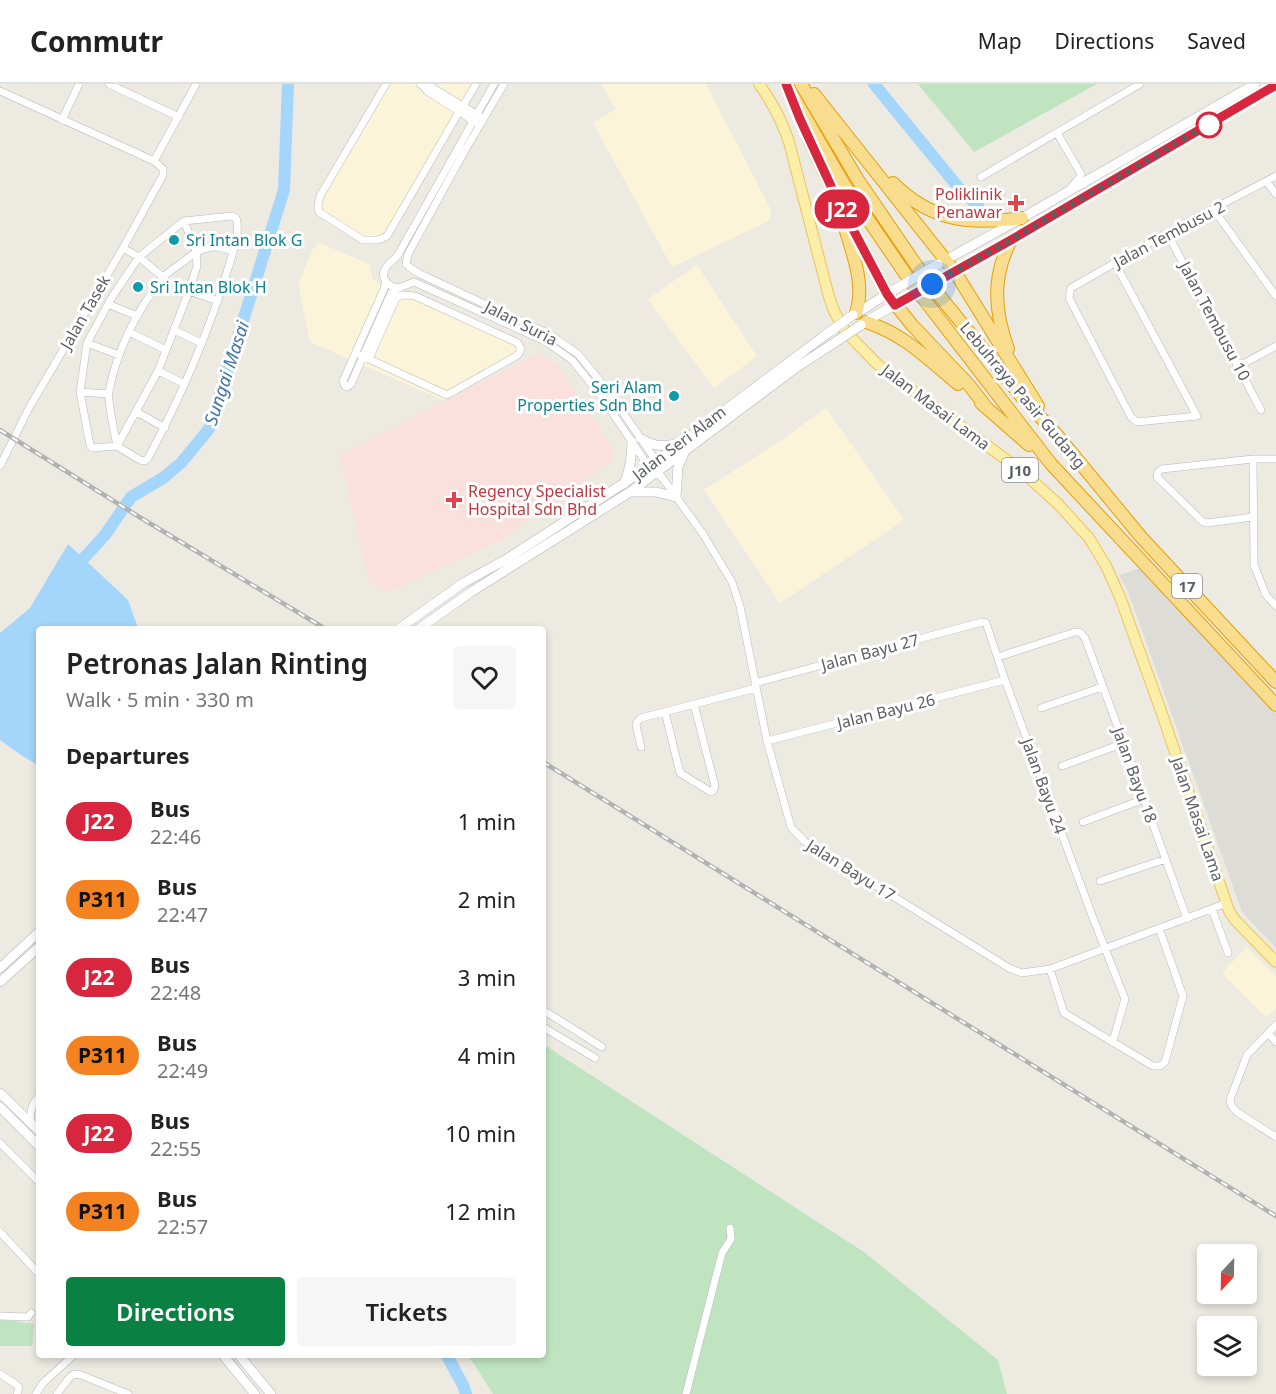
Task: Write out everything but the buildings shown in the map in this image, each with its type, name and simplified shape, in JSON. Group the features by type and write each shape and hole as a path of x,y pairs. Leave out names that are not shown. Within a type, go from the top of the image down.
{"highway":[{"name":"Lebuhraya Pasir Gudang","path":"801,84 858,180 925,278 1021,396 1057,435 1141,537 1276,682"},
{"path":"806,84 952,273 1057,435"},
{"name":"Lebuhraya Pasir Gudang","path":"788,89 845,186 913,285 1051,464 1276,705"},
{"path":"788,89 836,197 890,292 912,325 986,406"},
{"path":"860,151 905,195 935,212 964,220 991,222 1022,218"},
{"path":"836,197 857,272 861,296 859,319 882,327 907,341 986,406 1051,464"},
{"path":"1011,240 997,281 997,295 1003,336 1024,385"}],"main road":[{"name":"Jalan Masai Lama","path":"759,84 780,117 789,142 829,297 845,331 877,364 1024,473 1059,505 1089,538 1106,566 1120,597 1161,711 1227,903 1235,920 1276,962"},
{"name":"Jalan Seri Alam","path":"682,447 831,345 890,292 1255,84"},
{"name":"Jalan Seri Alam","path":"423,626 656,469 824,336 898,303 1274,87"},
{"path":"636,440 660,446 682,447 676,497 627,488 636,440"},
{"name":"Jalan Seri Alam","path":"403,626 463,583 627,488"},
{"path":"2,965 36,935"},
{"path":"0,982 36,950"},
{"path":"0,990 16,968"},
{"path":"0,1093 36,1128"},
{"path":"0,1107 36,1143"},
{"path":"225,1358 255,1394"},
{"path":"241,1358 271,1394"}],"street":[{"path":"63,120 79,84"},
{"path":"109,84 178,117"},
{"path":"0,91 154,161 196,84"},
{"path":"386,84 320,196 318,205 319,212 363,240 378,240 387,236 476,84"},
{"path":"355,353 366,358 447,395 518,355 520,349 518,343 415,296 402,295 396,298 366,358 351,384 347,387 343,381 355,353 384,289 386,281 384,271 398,255 478,119 504,84"},
{"path":"981,177 1140,84"},
{"path":"422,85 427,91 478,119"},
{"path":"366,358 391,293 407,285 411,276 408,254 478,119 492,87"},
{"path":"1058,133 1081,174 1069,191"},
{"name":"Jalan Tasek","path":"0,466 29,408 163,175 163,169 154,161"},
{"name":"Jalan Tembusu 2","path":"1115,263 1197,416 1137,422 1131,417 1070,298 1071,288 1167,233 1276,176"},
{"path":"1267,182 1276,194"},
{"path":"1214,210 1276,296"},
{"path":"232,216 238,223 233,252 218,301 185,384 165,428 145,461 117,446 92,448 80,392 87,343 108,304 139,257 184,221 232,216"},
{"path":"117,446 158,371 197,266 196,251 184,221"},
{"name":"Jalan Tembusu 10","path":"1167,233 1261,410"},
{"path":"117,446 108,394 119,355 136,316 163,277 196,251 217,246 233,252"},
{"path":"123,248 139,257 163,277"},
{"path":"392,262 402,261 408,265"},
{"name":"Jalan Suria","path":"408,265 420,274 549,334 578,354 608,391 636,440"},
{"path":"386,281 390,286 399,288"},
{"name":"Jalan Suria","path":"407,285 417,283 545,341 572,360 636,440 656,469"},
{"path":"189,291 218,301"},
{"path":"434,305 440,298 459,302"},
{"path":"108,304 136,316"},
{"path":"174,330 201,343"},
{"path":"129,332 166,350"},
{"path":"87,343 119,355"},
{"path":"1239,366 1276,346"},
{"path":"158,371 185,384"},
{"path":"80,392 108,394"},
{"path":"136,412 165,428"},
{"path":"1253,517 1203,522 1157,477 1158,472 1162,469 1253,459 1276,459"},
{"path":"1253,459 1254,565 1266,595 1276,606"},
{"name":"Jalan Bayu 17","path":"656,469 703,534 732,582 740,606 767,741 791,827 804,841 1009,968 1022,973 1050,969 1227,903"},
{"name":"Jalan Bayu 27","path":"641,747 636,722 641,718 982,622 986,623"},
{"name":"Jalan Bayu 24","path":"986,623 1005,680 1125,999 1113,1041"},
{"name":"Jalan Bayu 18","path":"998,657 1080,632 1124,743 1187,919"},
{"name":"Jalan Bayu 26","path":"767,741 1005,680"},
{"path":"1041,708 1102,687"},
{"path":"665,712 680,773 711,792 715,786 693,704"},
{"path":"1062,766 1124,743"},
{"path":"1083,822 1144,799"},
{"path":"1100,881 1166,859"},
{"path":"1212,909 1228,954"},
{"path":"1050,969 1064,1013 1154,1066 1160,1066 1165,1062 1183,996 1159,928"},
{"path":"546,1012 602,1047"},
{"path":"1276,1025 1247,1055 1232,1091 1230,1102 1237,1112 1276,1137"},
{"path":"546,1029 595,1058"},
{"path":"1268,1033 1276,1042"},
{"path":"30,1122 31,1109 36,1099"},
{"path":"0,1143 36,1179"},
{"path":"686,1394 722,1253 730,1239 730,1228"},
{"path":"0,1232 36,1271"},
{"path":"0,1316 28,1317 31,1312"},
{"path":"36,1394 43,1383 71,1358"},
{"path":"0,1374 17,1385 19,1388 17,1394"},
{"path":"57,1394 74,1374 128,1394"}],"shaded area":[{"path":"383,84 479,84 389,238 368,244 316,214 317,195"},
{"path":"601,84 706,84 771,210 769,221 672,267 593,123 616,109"},
{"path":"320,243 369,264 373,280 523,348 520,357 443,400 310,342 298,284 313,249"},
{"path":"697,265 757,356 714,388 648,299"},
{"name":"Regency Specialist Hospital Sdn Bhd","path":"539,353 559,366 614,450 612,461 501,540 387,593 369,582 340,455"},
{"path":"826,408 904,520 780,603 704,490"},
{"path":"1141,568 1276,714 1276,948 1242,912 1128,591 1119,575"},
{"path":"1247,947 1276,977 1276,1008 1266,1017 1222,973"}],"green space":[{"path":"918,84 1097,84 974,152"},
{"path":"546,1046 864,1252 998,1360 1007,1394 493,1394 470,1358 546,1358"},
{"path":"0,1319 34,1324 32,1346 0,1346"}],"water":[{"path":"68,544 128,600 137,626 36,626 36,764 0,740 0,633 30,608"}],"waterway":[{"name":"Sungai Masai","path":"73,570 105,535 131,497 163,478 181,463 209,429 284,190 288,84"},
{"path":"874,84 963,193 978,205"},
{"name":"Sungai Masai","path":"448,1358 466,1394"}],"railway":[{"path":"0,430 321,626"},
{"path":"546,764 1276,1216"}],"bus line":[{"name":"J22","path":"786,84 836,197 895,305 1276,85"}],"place":[{"name":"Poliklinik Penawar","path":"1016,203"},
{"name":"Sri Intan Blok G","path":"174,240"},
{"name":"Sri Intan Blok H","path":"138,287"},
{"name":"Seri Alam Properties Sdn Bhd","path":"674,396"},
{"name":"Regency Specialist Hospital Sdn Bhd","path":"454,500"}],"route":[{"path":"932,284 1211,123 1209,125"}]}
